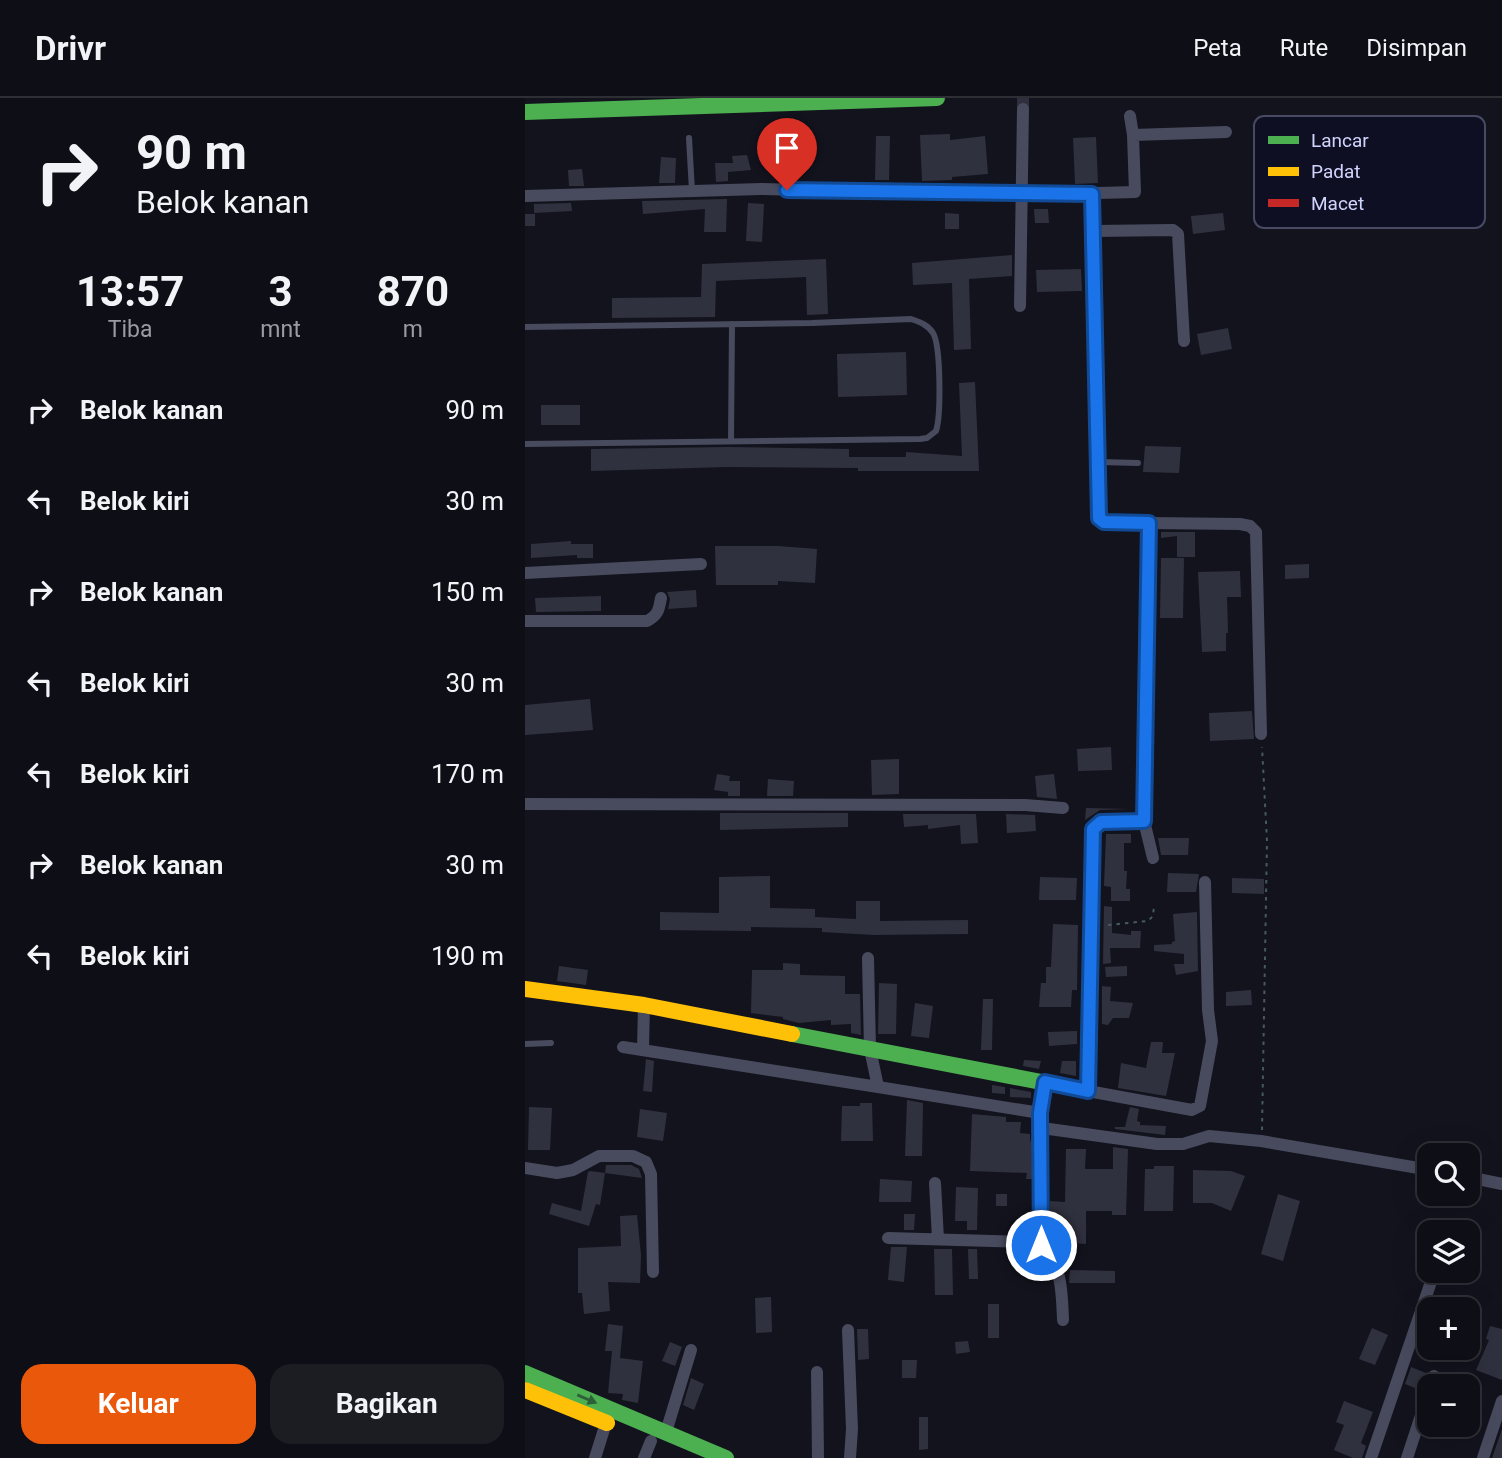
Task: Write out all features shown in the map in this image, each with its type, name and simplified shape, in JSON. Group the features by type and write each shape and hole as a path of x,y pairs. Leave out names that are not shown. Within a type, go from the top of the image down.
{"main road":[{"path":"525,112 937,98"},
{"path":"526,130 539,119 556,112"},
{"path":"525,989 644,1006 1088,1091 1089,928 1093,829 1101,822 1144,821 1149,523 1101,520 1092,194"},
{"path":"525,1373 652,1434 694,1458"},
{"path":"525,1390 606,1423 652,1434 726,1458"}],"street":[{"path":"1020,306 1023,109"},
{"path":"525,196 761,189 1023,195 1135,192 1130,117"},
{"path":"1133,135 1226,132"},
{"path":"1094,231 1167,230 1178,234 1184,341"},
{"path":"1149,523 1240,524 1250,526 1256,532 1261,734"},
{"path":"525,573 701,565"},
{"path":"525,621 647,621 659,611 661,598"},
{"path":"525,804 1025,805 1063,808"},
{"path":"1144,821 1153,858"},
{"path":"1088,1091 1192,1110 1200,1106 1212,1041 1207,1010 1205,882"},
{"path":"868,958 870,1049 878,1087"},
{"path":"643,1050 644,1006"},
{"path":"624,1047 1040,1113"},
{"path":"1041,1245 1040,1113 1045,1082"},
{"path":"1042,1128 1157,1144 1184,1144 1209,1136 1261,1141 1417,1167"},
{"path":"525,1168 557,1173 573,1170 599,1156 633,1156 646,1162 651,1174 653,1272"},
{"path":"1480,1179 1502,1184"},
{"path":"935,1183 938,1239"},
{"path":"888,1238 1030,1242 1041,1245 1051,1256 1059,1275 1063,1320"},
{"path":"1371,1458 1431,1283"},
{"path":"848,1330 852,1429 849,1458"},
{"path":"644,1458 652,1434 691,1350"},
{"path":"817,1372 818,1458"},
{"path":"1483,1458 1502,1401"},
{"path":"595,1458 606,1423"},
{"path":"1407,1458 1417,1427"}],"lane":[{"path":"689,138 692,191"},
{"path":"525,327 911,320 923,323 931,330 937,345 939,416 936,431 927,438 920,439 525,444"},
{"path":"731,441 733,324"},
{"path":"1098,462 1138,463"},
{"path":"525,1044 551,1043"}],"path":[{"path":"1261,734 1267,841 1261,1141"},
{"path":"1089,928 1148,921 1153,916 1154,906"}],"building":[{"path":"950,134 950,140 985,136 988,174 952,177 952,180 922,181 920,135"},
{"path":"876,136 890,136 889,180 875,180"},
{"path":"1096,137 1098,183 1075,184 1073,138"},
{"path":"747,155 751,170 728,172 728,181 716,182 715,163 733,163 732,156"},
{"path":"661,157 676,158 675,183 659,183"},
{"path":"582,169 584,186 569,186 568,170"},
{"path":"727,199 726,232 704,232 705,209 643,214 642,201"},
{"path":"571,203 572,211 534,213 534,204"},
{"path":"748,203 764,204 762,242 746,241"},
{"path":"1034,209 1048,209 1049,223 1035,223"},
{"path":"945,213 959,214 959,229 945,229"},
{"path":"1223,213 1225,230 1193,234 1191,216"},
{"path":"525,214 535,214 535,226 525,226"},
{"path":"1012,255 1012,276 969,279 971,349 954,350 952,283 913,285 912,263"},
{"path":"826,259 828,314 807,315 806,277 716,281 715,317 612,318 612,298 701,297 702,264"},
{"path":"1081,269 1082,291 1037,292 1036,270"},
{"path":"1228,328 1232,349 1201,355 1197,334"},
{"path":"906,352 907,395 838,397 837,354"},
{"path":"975,382 979,471 726,467 591,471 591,449 849,449 849,457 906,457 906,452 962,456 959,383"},
{"path":"541,405 580,405 580,425 541,425"},
{"path":"1145,446 1181,447 1179,473 1143,472"},
{"path":"1161,532 1195,532 1195,557 1177,557 1177,536 1161,538"},
{"path":"571,541 571,544 593,544 593,558 577,558 577,555 531,558 531,544"},
{"path":"715,546 817,549 815,583 778,581 778,585 716,585"},
{"path":"1161,558 1184,558 1183,618 1160,618"},
{"path":"1309,564 1309,578 1285,579 1285,565"},
{"path":"1240,571 1241,597 1227,597 1226,651 1202,652 1198,572"},
{"path":"696,590 697,607 668,609 670,599 667,592"},
{"path":"601,596 601,611 536,612 535,598"},
{"path":"590,699 593,730 525,735 525,705"},
{"path":"1252,711 1254,739 1210,741 1209,713"},
{"path":"1111,747 1112,770 1078,771 1077,749"},
{"path":"899,759 899,794 872,795 871,760"},
{"path":"717,774 730,776 729,781 740,781 740,796 728,796 728,792 714,790"},
{"path":"1054,774 1057,799 1037,797 1035,776"},
{"path":"768,779 794,781 793,796 767,796"},
{"path":"1086,808 1129,809 1100,810 1085,820"},
{"path":"720,813 848,813 848,827 720,830"},
{"path":"903,814 976,814 978,843 961,844 960,825 928,829 928,825 904,827"},
{"path":"1006,814 1035,815 1036,831 1007,833"},
{"path":"1106,834 1131,834 1131,843 1124,843 1124,871 1127,871 1126,889 1130,889 1130,901 1111,901 1111,887 1104,886"},
{"path":"1158,838 1189,838 1188,855 1161,855"},
{"path":"1168,873 1199,874 1196,892 1167,892"},
{"path":"770,876 770,908 815,909 815,917 856,919 856,901 880,901 880,921 968,920 968,934 874,935 822,932 822,928 751,927 751,931 660,930 660,912 719,913 719,877"},
{"path":"1040,877 1077,878 1076,900 1039,900"},
{"path":"1232,878 1264,879 1264,894 1232,893"},
{"path":"1104,906 1112,907 1112,933 1131,935 1131,931 1141,931 1140,948 1110,948 1111,963 1103,964"},
{"path":"1197,912 1198,971 1176,975 1174,964 1184,964 1184,954 1154,951 1154,945 1172,944 1175,941 1173,914"},
{"path":"1053,924 1078,925 1077,990 1072,990 1071,1007 1039,1007 1041,983 1046,983 1046,967 1051,967"},
{"path":"783,963 800,964 800,975 845,976 845,994 860,994 861,1035 851,1033 851,1024 831,1025 831,1020 799,1023 783,1017 751,1013 752,970 783,970"},
{"path":"559,966 588,970 586,985 557,981"},
{"path":"1127,966 1127,976 1106,977 1105,967"},
{"path":"879,983 897,984 896,1034 878,1034"},
{"path":"1102,986 1111,987 1110,1001 1133,1003 1129,1018 1113,1018 1108,1025 1102,1024"},
{"path":"1251,990 1252,1005 1226,1006 1226,992"},
{"path":"983,999 993,999 992,1050 981,1050"},
{"path":"915,1003 933,1006 929,1038 911,1036"},
{"path":"1077,1031 1077,1044 1049,1046 1048,1032"},
{"path":"1151,1042 1163,1042 1162,1053 1175,1053 1166,1096 1118,1088 1121,1063 1146,1068"},
{"path":"646,1059 654,1061 652,1092 643,1091"},
{"path":"1024,1060 1041,1061 1039,1069 1023,1066"},
{"path":"1062,1061 1076,1061 1076,1076 1060,1073"},
{"path":"992,1085 1005,1087 1005,1094 992,1093"},
{"path":"1010,1088 1031,1092 1031,1098 1010,1097"},
{"path":"907,1100 923,1103 922,1156 905,1156"},
{"path":"860,1103 872,1103 873,1141 841,1141 842,1106 860,1106"},
{"path":"529,1107 552,1108 550,1150 528,1150"},
{"path":"1130,1107 1139,1109 1137,1121 1140,1125 1166,1126 1165,1135 1115,1129 1125,1127"},
{"path":"640,1109 667,1113 663,1141 637,1137"},
{"path":"972,1114 1006,1117 1006,1122 1021,1122 1020,1133 1030,1134 1030,1142 1033,1134 1033,1179 1026,1179 1027,1173 970,1171"},
{"path":"1113,1147 1128,1149 1126,1215 1112,1215 1112,1211 1086,1211 1086,1244 1050,1242 1050,1201 1065,1202 1066,1149 1086,1149 1085,1169 1113,1169"},
{"path":"606,1165 631,1165 639,1169 642,1178 605,1173"},
{"path":"1154,1166 1174,1166 1173,1211 1144,1211 1145,1169 1154,1169"},
{"path":"1193,1170 1231,1171 1245,1176 1231,1211 1212,1203 1193,1203"},
{"path":"590,1171 605,1173 600,1205 596,1204 589,1226 549,1214 552,1203 581,1211"},
{"path":"880,1179 912,1181 911,1202 879,1202"},
{"path":"956,1187 978,1188 977,1230 967,1230 967,1221 955,1221"},
{"path":"996,1194 1007,1194 1007,1206 996,1206"},
{"path":"1278,1194 1300,1201 1283,1261 1261,1254"},
{"path":"904,1214 915,1214 914,1230 904,1230"},
{"path":"637,1215 641,1255 640,1283 608,1282 610,1311 584,1314 582,1293 578,1293 578,1248 621,1246 620,1216"},
{"path":"891,1247 907,1247 904,1282 888,1280"},
{"path":"934,1249 952,1249 953,1295 935,1295"},
{"path":"968,1249 977,1249 978,1279 969,1279"},
{"path":"1070,1270 1115,1271 1115,1283 1069,1283"},
{"path":"771,1297 772,1332 756,1333 755,1298"},
{"path":"988,1304 999,1304 999,1338 988,1338"},
{"path":"608,1324 623,1326 620,1358 643,1361 638,1403 622,1400 623,1394 608,1393 612,1351 605,1351"},
{"path":"1490,1326 1502,1329 1502,1380 1476,1370 1489,1340 1486,1339"},
{"path":"1372,1328 1388,1335 1375,1365 1359,1359"},
{"path":"857,1329 868,1329 869,1359 858,1360"},
{"path":"968,1341 970,1352 956,1354 955,1342"},
{"path":"670,1342 682,1347 675,1366 662,1361"},
{"path":"902,1360 917,1360 916,1378 902,1378"},
{"path":"1411,1367 1426,1373 1417,1374 1417,1389 1405,1384"},
{"path":"691,1378 704,1384 694,1410 683,1405"},
{"path":"1344,1401 1373,1412 1361,1443 1366,1446 1362,1458 1353,1458 1334,1450 1344,1425 1336,1422"},
{"path":"919,1417 928,1417 928,1449 919,1450"},
{"path":"1502,1429 1502,1458 1492,1458"}],"tunnel":[{"path":"1023,98 1023,109"}],"traffic: fast":[{"path":"525,112 937,98"},
{"path":"1092,194 1099,518 1104,522 1149,523 1149,529"},
{"path":"792,1034 1088,1091 1093,829 1101,822 1144,821 1145,773"},
{"path":"525,1373 726,1458"}],"traffic: slow":[{"path":"525,989 644,1005 792,1034"},
{"path":"525,1390 607,1423"}],"traffic: jam":[{"path":"1145,773 1149,529"}],"route":[{"path":"787,190 1092,194 1099,518 1104,522 1149,523 1144,821 1101,822 1093,829 1089,928 1088,1091 1045,1082 1040,1113 1041,1245"}]}
